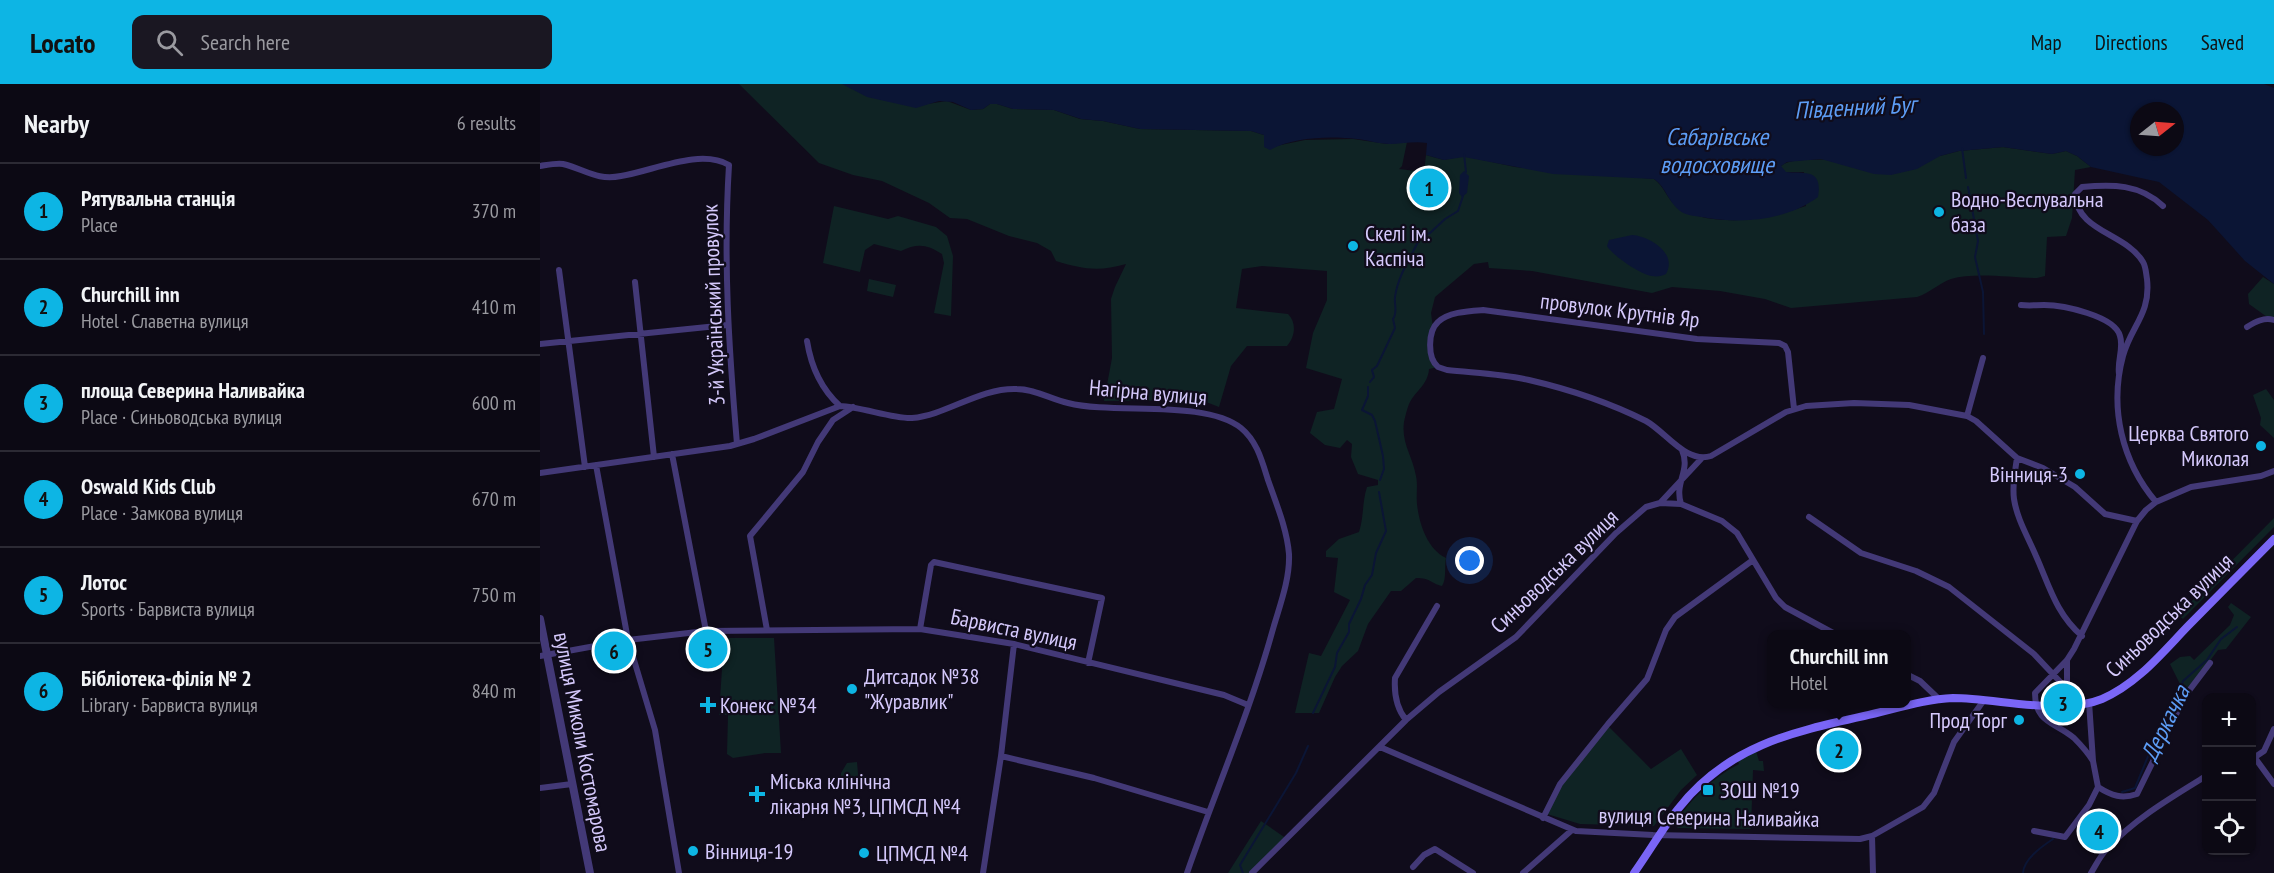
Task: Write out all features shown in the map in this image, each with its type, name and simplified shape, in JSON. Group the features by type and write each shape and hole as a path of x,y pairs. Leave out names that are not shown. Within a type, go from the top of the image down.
{"main road":[{"name":"Синьоводська вулиця","path":"1911,706 1940,700 1984,700 2035,705 2085,703 2116,692 2137,677 2274,539"},
{"name":"Синьоводська вулиця","path":"1634,873 1677,810 1704,780 1733,760 1768,742 1824,725 1903,708"}],"street":[{"name":"3-й Український провулок","path":"540,166 562,164 593,176 619,177 699,159 720,160 729,165 725,224 727,325 737,444"},
{"path":"2156,502 2135,472 2121,435 2118,413 2123,356 2146,306 2148,293 2145,264 2131,248 2087,220 2079,211 2075,194 2082,187 2104,185 2130,188 2154,197 2163,206"},
{"path":"559,270 585,467"},
{"path":"635,282 654,457"},
{"path":"2021,305 2034,307 2043,305 2079,311 2108,323 2121,337 2117,366 2120,380"},
{"name":"провулок Крутнів Яр","path":"1682,448 1646,421 1590,398 1527,380 1438,367 1432,359 1433,328 1445,318 1474,311 1492,311 1697,339 1779,343 1785,346 1788,352 1794,409"},
{"path":"2247,327 2256,321 2268,318 2274,320"},
{"path":"540,344 727,325"},
{"path":"540,473 737,444 840,406 819,381 810,360 807,341"},
{"path":"1967,416 1983,358"},
{"name":"Нагірна вулиця","path":"840,406 853,406 909,418 932,415 999,391 1028,389 1068,404 1208,413 1230,421 1242,429 1258,451 1275,500 1289,552 1287,578 1265,660 1187,873"},
{"path":"1794,409 1806,406 1864,403 1909,405 1967,416 1976,421 2017,458 2043,468 2075,487 2105,514 2112,518 2137,521"},
{"path":"766,630 750,536 804,472 818,442 833,420 853,406"},
{"name":"Синьоводська вулиця","path":"1252,873 1406,720 1440,692 1516,637 1616,533 1646,507 1659,502 1701,459 1711,456 1794,409"},
{"path":"1682,448 1692,456 1701,459"},
{"path":"1682,448 1686,463 1678,493 1682,504"},
{"path":"672,454 706,631"},
{"path":"2017,458 2013,478 2018,515 2049,591 2072,628 2082,636"},
{"path":"596,465 628,640 655,730 679,873"},
{"name":"Синьоводська вулиця","path":"2035,705 2035,693 2067,660 2082,636 2137,521 2156,502 2192,487 2261,476 2274,471"},
{"path":"1659,502 1682,504 1730,526 1737,533 1776,598 1785,607 1828,630"},
{"path":"1809,516 1861,553 1916,571 1949,587 2034,654 2053,675 2085,703 2098,788 2089,805 2065,837 2034,831"},
{"path":"1544,818 1560,783 1647,679 1666,630 1675,618 1753,560"},
{"path":"920,628 931,566 934,562 975,570 1102,598 1088,663"},
{"path":"1406,720 1400,713 1397,702 1395,678 1437,606"},
{"name":"вулиця Миколи Костомарова","path":"540,619 543,656 590,873"},
{"name":"Барвиста вулиця","path":"543,656 628,640 706,631 920,628 1014,644 1224,695 1248,705"},
{"path":"983,873 1001,756 1014,644"},
{"name":"Синьоводська вулиця","path":"2067,660 2067,687"},
{"path":"2098,788 2124,798 2137,794 2185,696 2210,663"},
{"path":"1911,676 1920,681 1940,700"},
{"name":"вулиця Северина Наливайка","path":"1380,747 1572,830 1592,833 1860,839 1872,837 1923,807 1934,793 1954,742 1984,700"},
{"path":"2035,705 2042,717 2073,738 2093,761"},
{"path":"2256,756 2264,751 2274,729"},
{"path":"1001,756 1094,778 1208,812"},
{"path":"2256,762 2274,784"},
{"path":"2091,873 2106,850 2138,822 2161,804 2202,778"},
{"path":"540,788 572,784"},
{"path":"1523,873 1572,830"},
{"path":"1872,837 1873,873"},
{"path":"1413,867 1424,855 1435,849 1473,873"}],"green space":[{"path":"739,84 862,84 927,104 947,101 971,110 997,104 1013,109 1054,110 1080,119 1103,121 1140,129 1251,131 1264,135 1266,148 1305,140 1353,139 1387,144 1407,142 1402,166 1399,169 1424,172 1426,155 1444,160 1464,156 1515,167 1654,179 1674,204 1681,209 1698,216 1720,220 1745,220 1806,206 1804,172 1786,172 1771,178 1781,166 1792,161 1940,156 1959,151 2003,147 2052,154 2066,151 2091,167 2075,170 2072,218 2066,236 2047,237 2045,276 2037,278 1961,277 1951,279 1917,297 1791,308 1765,299 1720,291 1672,287 1652,293 1532,271 1489,268 1488,262 1474,264 1435,297 1431,313 1433,328 1431,349 1438,367 1429,369 1424,384 1409,404 1404,422 1404,437 1416,476 1417,504 1422,527 1429,542 1439,554 1446,558 1444,583 1442,586 1416,578 1401,591 1391,591 1368,624 1358,651 1342,666 1335,677 1319,713 1295,713 1309,653 1321,656 1350,600 1334,592 1338,558 1326,557 1326,551 1339,539 1359,532 1367,487 1378,485 1378,480 1358,474 1351,457 1352,444 1347,440 1340,448 1325,445 1310,433 1317,412 1334,409 1342,379 1306,368 1313,333 1327,300 1327,271 1262,266 1242,269 1236,308 1288,314 1294,326 1293,334 1287,346 1247,346 1231,366 1219,407 1201,400 1104,401 1112,358 1111,299 1126,264 1107,268 1091,268 1056,261 1051,251 1037,243 1009,236 967,219 950,218 929,203 882,181 853,175 819,163"},
{"path":"834,206 888,219 898,216 936,227 947,236 953,256 951,316 934,313 944,263 942,254 932,248 917,246 901,251 874,244 865,250 860,272 823,263"},
{"path":"2263,277 2274,284 2274,322 2249,304 2248,294"},
{"path":"869,279 896,285 893,297 867,291"},
{"path":"2266,389 2274,400 2274,438 2260,425 2261,418 2253,395"},
{"path":"2274,518 2274,527 2183,619 2178,615"},
{"path":"2231,603 2251,617 2226,649 2218,650 2185,694 2170,664 2180,657 2190,656 2194,660 2230,625 2234,615 2228,607"},
{"path":"724,638 774,638 781,753 733,758 727,754 728,715 719,715"},
{"path":"1608,726 1651,769 1681,749 1697,775 1681,790 1654,826 1580,824 1547,814 1561,784"},
{"path":"1756,751 1759,761 1763,761 1764,771 1753,770 1751,829 1678,828 1674,824 1703,790 1739,764 1738,761"},
{"path":"857,762 859,785 840,787 841,773 847,763"},
{"path":"1261,821 1287,839 1252,873 1228,873"}],"water":[{"name":"Сабарівське водосховище","path":"842,84 2264,84 2274,88 2274,284 2245,261 2208,220 2159,182 2091,167 2066,151 2052,154 2003,147 1959,151 1940,156 1917,169 1891,175 1874,174 1821,159 1787,162 1781,166 1786,172 1806,173 1815,177 1818,181 1818,197 1793,211 1779,215 1750,220 1721,220 1683,213 1654,179 1553,174 1464,157 1444,160 1426,155 1427,143 1386,144 1357,139 1323,138 1290,142 1270,150 1264,147 1264,135 1251,131 1140,129 1081,119 1054,110 1013,109 997,104 971,110 953,102 939,101 916,108 867,97"},
{"path":"1464,171 1469,176 1467,193 1462,197 1459,193 1460,175"},
{"path":"1632,235 1653,242 1660,247 1668,259 1669,266 1666,274 1647,275 1621,259 1607,246 1609,240"}],"waterway":[{"path":"1962,148 1966,178"},
{"path":"1464,154 1466,172"},
{"path":"1968,187 1978,241 1975,257 1983,292 1984,334"},
{"path":"1370,382 1374,377 1372,370 1377,366 1395,328 1393,319 1396,311 1395,297 1406,265 1421,236 1430,233 1458,211 1463,196"},
{"path":"1368,387 1368,396 1362,410 1372,415 1375,421 1383,456 1384,469 1380,480"},
{"path":"1313,713 1335,667 1337,653 1349,632 1349,624 1365,585 1372,575 1376,553 1386,531 1379,492"},
{"name":"Деркачка","path":"2122,792 2135,788 2151,749 2167,726 2183,681 2207,660 2221,639 2237,627"},
{"path":"1243,873 1240,865 1296,773 1308,746"},
{"name":"Деркачка","path":"2023,873 2030,858 2053,839"}],"place":[{"name":"Рятувальна станція","path":"1429,188"},
{"name":"Водно-Веслувальна база","path":"1939,212"},
{"name":"Скелі ім. Каспіча","path":"1353,246"},
{"name":"Церква Святого Миколая","path":"2261,446"},
{"name":"Вінниця-3","path":"2080,474"},
{"name":"Лотос","path":"708,649"},
{"name":"Бібліотека-філія № 2","path":"614,651"},
{"name":"Дитсадок №38 \"Журавлик\"","path":"852,689"},
{"name":"площа Северина Наливайка","path":"2063,703"},
{"name":"Конекс №34","path":"708,705"},
{"name":"Прод Торг","path":"2019,720"},
{"name":"Churchill inn","path":"1839,750"},
{"name":"ЗОШ №19","path":"1708,790"},
{"name":"Міська клінічна лікарня №3, ЦПМСД №4","path":"757,794"},
{"name":"Oswald Kids Club","path":"2099,831"},
{"name":"Вінниця-19","path":"693,851"},
{"name":"ЦПМСД №4","path":"864,853"}],"water label":[{"name":"Південний Буг","path":"1855,107"}]}
